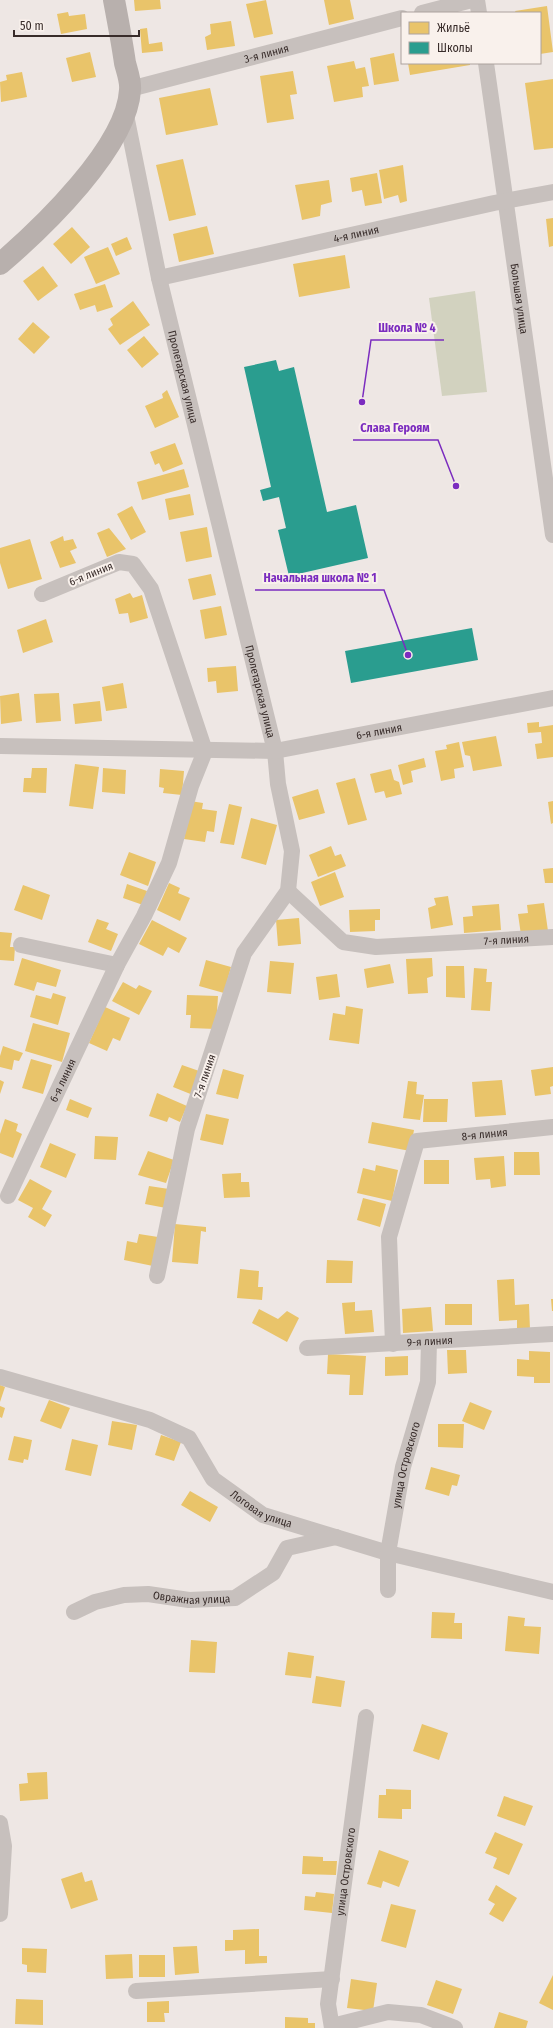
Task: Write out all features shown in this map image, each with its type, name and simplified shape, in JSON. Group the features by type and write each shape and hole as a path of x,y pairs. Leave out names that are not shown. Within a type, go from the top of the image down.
{"main road":[{"name":"Пролетарская улица","path":"114,0 130,89 126,115"},
{"path":"0,264 47,221 79,185 110,144 126,115"}],"street":[{"path":"426,12 472,0"},
{"path":"477,0 479,12"},
{"name":"3-я линия","path":"130,89 401,18"},
{"name":"Большая улица","path":"486,64 506,200 547,450 553,535"},
{"name":"Пролетарская улица","path":"126,115 159,278 275,751"},
{"name":"4-я линия","path":"159,278 506,200 553,192"},
{"name":"6-я линия","path":"8,1196 117,965 144,916 169,863 191,786 205,751 151,589 133,564 119,562 42,594"},
{"name":"6-я линия","path":"0,746 205,751 275,751 553,698"},
{"name":"7-я линия","path":"157,1276 187,1129 244,953 288,891 292,851 278,784 275,751"},
{"name":"7-я линия","path":"288,891 343,942 376,947 553,937"},
{"path":"21,945 117,965"},
{"name":"8-я линия","path":"393,1344 389,1237 417,1141 553,1127"},
{"name":"9-я линия","path":"307,1348 553,1334"},
{"name":"улица Островского","path":"388,1590 388,1553 403,1467 428,1382 429,1341"},
{"name":"Логовая улица","path":"0,1377 150,1420 189,1438 213,1479 263,1515 338,1536 388,1553 553,1592"},
{"name":"Овражная улица","path":"74,1612 95,1602 124,1595 148,1594 189,1600 235,1598 273,1573 287,1548 338,1536"},
{"name":"улица Островского","path":"366,1717 328,2004 332,2027 388,2012 421,2015 455,2028"},
{"path":"0,1823 4,1846 0,1914"},
{"path":"136,1991 332,1979"}],"green space":[{"path":"475,291 487,392 442,396 429,298"}],"building: Жильё":[{"path":"134,0 160,0 161,9 135,11"},
{"path":"266,0 273,34 254,38 246,4"},
{"path":"324,0 350,0 354,19 329,25"},
{"path":"547,6 553,52 541,54 541,12 515,11"},
{"path":"68,12 69,16 85,14 87,29 61,34 57,14"},
{"path":"231,21 235,46 207,50 205,37 211,34 210,24"},
{"path":"147,28 149,44 162,42 163,51 142,53 140,29"},
{"path":"90,52 96,77 72,82 66,58"},
{"path":"394,53 399,81 374,85 370,58"},
{"path":"354,61 356,69 365,67 369,86 362,87 363,97 334,102 327,66"},
{"path":"408,64 470,64 470,65 410,75"},
{"path":"293,71 297,94 290,95 294,119 267,123 260,76"},
{"path":"22,72 27,97 1,102 0,82 7,80 6,75"},
{"path":"553,79 553,148 534,150 525,83"},
{"path":"210,88 218,125 166,135 159,98"},
{"path":"183,159 196,215 169,221 156,165"},
{"path":"403,165 407,201 400,203 398,195 384,199 379,170"},
{"path":"377,173 382,203 365,206 362,190 352,192 350,178"},
{"path":"329,180 332,202 321,205 320,216 302,220 295,185"},
{"path":"553,218 553,246 549,247 546,219"},
{"path":"207,226 214,254 179,262 173,234"},
{"path":"72,227 90,247 71,264 53,244"},
{"path":"127,237 132,249 116,256 111,244"},
{"path":"108,247 120,274 96,284 84,257"},
{"path":"345,255 350,288 299,297 293,264"},
{"path":"43,266 58,286 38,301 23,281"},
{"path":"105,284 113,307 97,312 95,305 80,310 74,294"},
{"path":"133,301 150,325 120,345 108,329 113,325 110,319"},
{"path":"33,322 50,337 34,354 18,339"},
{"path":"144,336 159,354 142,368 127,350"},
{"path":"167,390 179,417 155,428 145,406 163,398 162,394"},
{"path":"175,443 183,464 163,472 159,463 155,465 150,452"},
{"path":"184,469 189,487 142,500 137,482"},
{"path":"190,494 194,515 169,520 165,499"},
{"path":"132,506 146,532 131,540 117,514"},
{"path":"207,527 212,557 186,562 180,532"},
{"path":"109,528 126,549 107,557 97,533"},
{"path":"63,536 64,541 73,539 77,548 70,551 76,563 60,568 50,542"},
{"path":"30,539 42,579 8,589 0,563 0,548"},
{"path":"211,574 216,595 193,600 188,579"},
{"path":"130,593 133,598 142,595 148,618 130,623 128,613 119,614 115,599"},
{"path":"221,606 227,635 205,639 200,610"},
{"path":"46,619 53,642 23,653 17,630"},
{"path":"236,666 238,691 217,693 216,681 208,682 207,668"},
{"path":"123,683 127,708 106,711 102,687"},
{"path":"19,693 22,721 1,724 0,696"},
{"path":"59,693 61,721 36,723 34,694"},
{"path":"100,701 102,721 75,724 73,704"},
{"path":"539,722 539,727 553,725 553,757 537,759 535,744 542,743 541,732 528,733 527,723"},
{"path":"496,736 502,766 473,771 470,756 465,755 462,742"},
{"path":"459,742 464,767 454,769 455,778 441,781 435,751 447,749 446,745"},
{"path":"424,758 426,767 411,771 413,782 403,785 398,765"},
{"path":"75,764 99,767 93,809 69,806"},
{"path":"32,768 47,768 46,793 23,792 24,778 31,778"},
{"path":"103,768 126,770 125,794 102,792"},
{"path":"160,769 184,771 182,795 163,793 164,788 159,787"},
{"path":"391,769 394,780 399,782 402,794 386,798 384,791 375,793 370,774"},
{"path":"355,778 367,820 348,825 336,783"},
{"path":"318,789 325,813 299,820 292,797"},
{"path":"190,801 203,803 202,809 217,811 214,832 207,831 205,842 184,839"},
{"path":"553,801 553,823 551,824 548,802"},
{"path":"229,804 242,807 234,845 220,843"},
{"path":"251,818 277,825 266,865 241,858"},
{"path":"331,846 335,856 341,854 346,866 318,877 309,855"},
{"path":"129,852 156,862 148,886 120,875"},
{"path":"553,868 553,883 545,883 543,869"},
{"path":"335,872 344,897 320,906 311,882"},
{"path":"169,883 180,888 178,893 190,898 180,921 157,910"},
{"path":"127,884 147,891 143,905 123,898"},
{"path":"23,885 50,895 42,920 14,910"},
{"path":"448,896 453,925 431,929 428,908 436,905 434,898"},
{"path":"544,903 548,931 521,935 518,914 528,913 527,905"},
{"path":"499,904 501,930 464,933 463,917 473,916 472,906"},
{"path":"380,909 380,920 375,920 375,931 350,932 349,910"},
{"path":"299,918 301,944 278,946 276,920"},
{"path":"97,919 109,923 106,929 118,934 111,951 88,942"},
{"path":"152,920 187,938 179,953 168,947 163,956 139,944"},
{"path":"0,932 12,933 10,947 15,947 14,961 0,960"},
{"path":"22,958 61,970 56,987 37,982 34,991 14,985"},
{"path":"432,958 433,976 427,978 428,993 408,994 406,959"},
{"path":"206,960 231,967 224,993 199,986"},
{"path":"270,961 294,963 291,994 267,992"},
{"path":"390,964 394,983 367,988 364,969"},
{"path":"446,966 464,966 465,998 446,997"},
{"path":"474,968 487,969 486,982 492,982 490,1011 471,1010"},
{"path":"337,974 340,997 319,1000 316,977"},
{"path":"123,982 136,989 139,985 152,991 139,1015 112,1001"},
{"path":"53,993 66,997 58,1025 30,1017 36,995 51,999"},
{"path":"187,995 218,996 216,1029 190,1028 191,1015 186,1015"},
{"path":"346,1006 363,1009 359,1044 329,1040 333,1013 345,1015"},
{"path":"105,1007 130,1018 120,1041 113,1038 107,1051 89,1043"},
{"path":"33,1023 70,1033 62,1062 25,1051"},
{"path":"3,1046 23,1053 19,1061 14,1060 12,1070 0,1067 0,1056"},
{"path":"31,1059 52,1065 43,1094 22,1088"},
{"path":"182,1065 202,1072 193,1095 173,1087"},
{"path":"553,1067 553,1086 550,1087 551,1094 535,1096 531,1070"},
{"path":"223,1069 244,1075 238,1099 216,1094"},
{"path":"0,1080 4,1082 0,1094"},
{"path":"502,1080 506,1115 475,1117 472,1082"},
{"path":"408,1081 417,1082 416,1094 424,1095 420,1120 403,1118"},
{"path":"157,1093 187,1106 180,1122 169,1117 167,1122 149,1116"},
{"path":"70,1099 92,1108 88,1118 66,1110"},
{"path":"424,1099 448,1099 447,1122 423,1122"},
{"path":"206,1114 229,1119 223,1145 200,1140"},
{"path":"5,1119 18,1124 16,1131 22,1134 13,1158 0,1153 0,1134"},
{"path":"372,1122 414,1130 410,1151 368,1143"},
{"path":"95,1136 118,1137 116,1160 94,1159"},
{"path":"50,1143 76,1154 66,1178 40,1167"},
{"path":"148,1151 174,1160 166,1183 138,1175"},
{"path":"514,1152 539,1152 540,1175 514,1175"},
{"path":"504,1156 506,1186 491,1188 490,1179 476,1180 474,1158"},
{"path":"424,1160 449,1160 449,1184 424,1184"},
{"path":"376,1165 398,1170 392,1201 357,1193 363,1168 375,1171"},
{"path":"241,1173 241,1182 249,1182 250,1197 224,1198 222,1174"},
{"path":"30,1179 52,1191 42,1209 52,1215 45,1227 28,1217 33,1208 18,1200"},
{"path":"149,1186 169,1189 166,1208 145,1204"},
{"path":"363,1198 386,1204 380,1227 357,1220"},
{"path":"175,1224 206,1227 206,1232 201,1231 198,1264 172,1262"},
{"path":"139,1234 158,1237 153,1266 124,1260 127,1241 137,1243"},
{"path":"327,1260 353,1261 352,1283 326,1283"},
{"path":"240,1269 259,1271 258,1287 263,1287 262,1300 237,1298"},
{"path":"514,1279 515,1305 529,1304 530,1330 517,1331 517,1320 499,1321 497,1280"},
{"path":"551,1299 553,1299 553,1311 552,1311"},
{"path":"355,1302 355,1311 372,1310 374,1332 345,1334 342,1303"},
{"path":"445,1304 472,1304 472,1325 445,1325"},
{"path":"431,1307 433,1331 403,1333 402,1309"},
{"path":"259,1309 278,1319 287,1311 299,1318 287,1342 252,1323"},
{"path":"447,1350 466,1350 467,1373 448,1374"},
{"path":"529,1351 550,1352 550,1383 534,1383 534,1377 517,1376 517,1359 529,1360"},
{"path":"328,1354 366,1356 363,1395 349,1395 350,1375 327,1374"},
{"path":"408,1356 408,1375 385,1376 385,1357"},
{"path":"0,1385 5,1387 0,1402"},
{"path":"49,1400 70,1408 61,1429 40,1421"},
{"path":"470,1402 492,1411 484,1430 462,1421"},
{"path":"0,1406 5,1408 2,1418 0,1417"},
{"path":"112,1421 137,1425 132,1450 108,1445"},
{"path":"438,1424 464,1424 463,1448 438,1447"},
{"path":"161,1435 181,1442 174,1461 155,1455"},
{"path":"14,1436 32,1440 28,1460 24,1459 23,1463 8,1460"},
{"path":"72,1439 98,1445 91,1476 65,1470"},
{"path":"431,1467 460,1475 457,1486 452,1485 449,1496 425,1489"},
{"path":"190,1491 218,1507 210,1522 181,1505"},
{"path":"432,1612 455,1613 454,1623 462,1623 462,1639 431,1638"},
{"path":"508,1616 525,1618 524,1626 541,1627 539,1654 505,1651"},
{"path":"191,1640 217,1642 215,1673 189,1672"},
{"path":"288,1652 314,1656 311,1678 285,1675"},
{"path":"316,1676 345,1681 341,1707 312,1703"},
{"path":"422,1724 448,1733 439,1760 413,1751"},
{"path":"47,1772 48,1799 20,1801 19,1784 28,1783 27,1773"},
{"path":"386,1789 411,1790 411,1809 402,1809 402,1819 378,1818 379,1795 386,1795"},
{"path":"504,1796 533,1806 525,1826 497,1816"},
{"path":"495,1832 523,1844 509,1875 493,1868 497,1858 485,1853"},
{"path":"379,1850 409,1861 399,1887 383,1881 381,1888 367,1884"},
{"path":"303,1856 323,1857 323,1861 337,1861 336,1875 302,1874"},
{"path":"82,1872 85,1882 92,1880 98,1900 71,1909 61,1879"},
{"path":"496,1885 517,1898 503,1922 489,1914 495,1904 488,1900"},
{"path":"316,1892 334,1894 332,1913 304,1910 305,1896 315,1897"},
{"path":"391,1904 416,1910 406,1948 381,1941"},
{"path":"259,1929 259,1956 267,1956 267,1963 245,1964 245,1950 225,1951 225,1940 233,1940 233,1930"},
{"path":"197,1946 199,1973 175,1975 173,1947"},
{"path":"22,1948 47,1949 46,1973 27,1972 27,1965 22,1964"},
{"path":"132,1954 133,1978 106,1979 105,1955"},
{"path":"139,1955 165,1955 165,1977 139,1977"},
{"path":"553,1975 553,2010 539,2003"},
{"path":"351,1979 377,1983 373,2011 347,2008"},
{"path":"436,1980 462,1989 453,2014 427,2005"},
{"path":"16,1999 43,2000 43,2025 15,2024"},
{"path":"169,2001 169,2013 164,2013 165,2022 147,2022 147,2002"},
{"path":"499,2012 528,2021 526,2028 494,2028"},
{"path":"285,2017 308,2018 308,2023 315,2023 315,2028 285,2028"}],"building: Школы":[{"path":"276,360 279,371 294,367 327,512 356,505 368,558 289,576 278,530 286,528 279,497 263,501 260,490 271,487 244,367"},
{"path":"472,628 478,660 351,683 345,651"}],"place":[{"name":"Школа № 4","path":"362,402"},
{"name":"Слава Героям","path":"456,486"},
{"name":"Начальная школа № 1","path":"408,655"}]}
